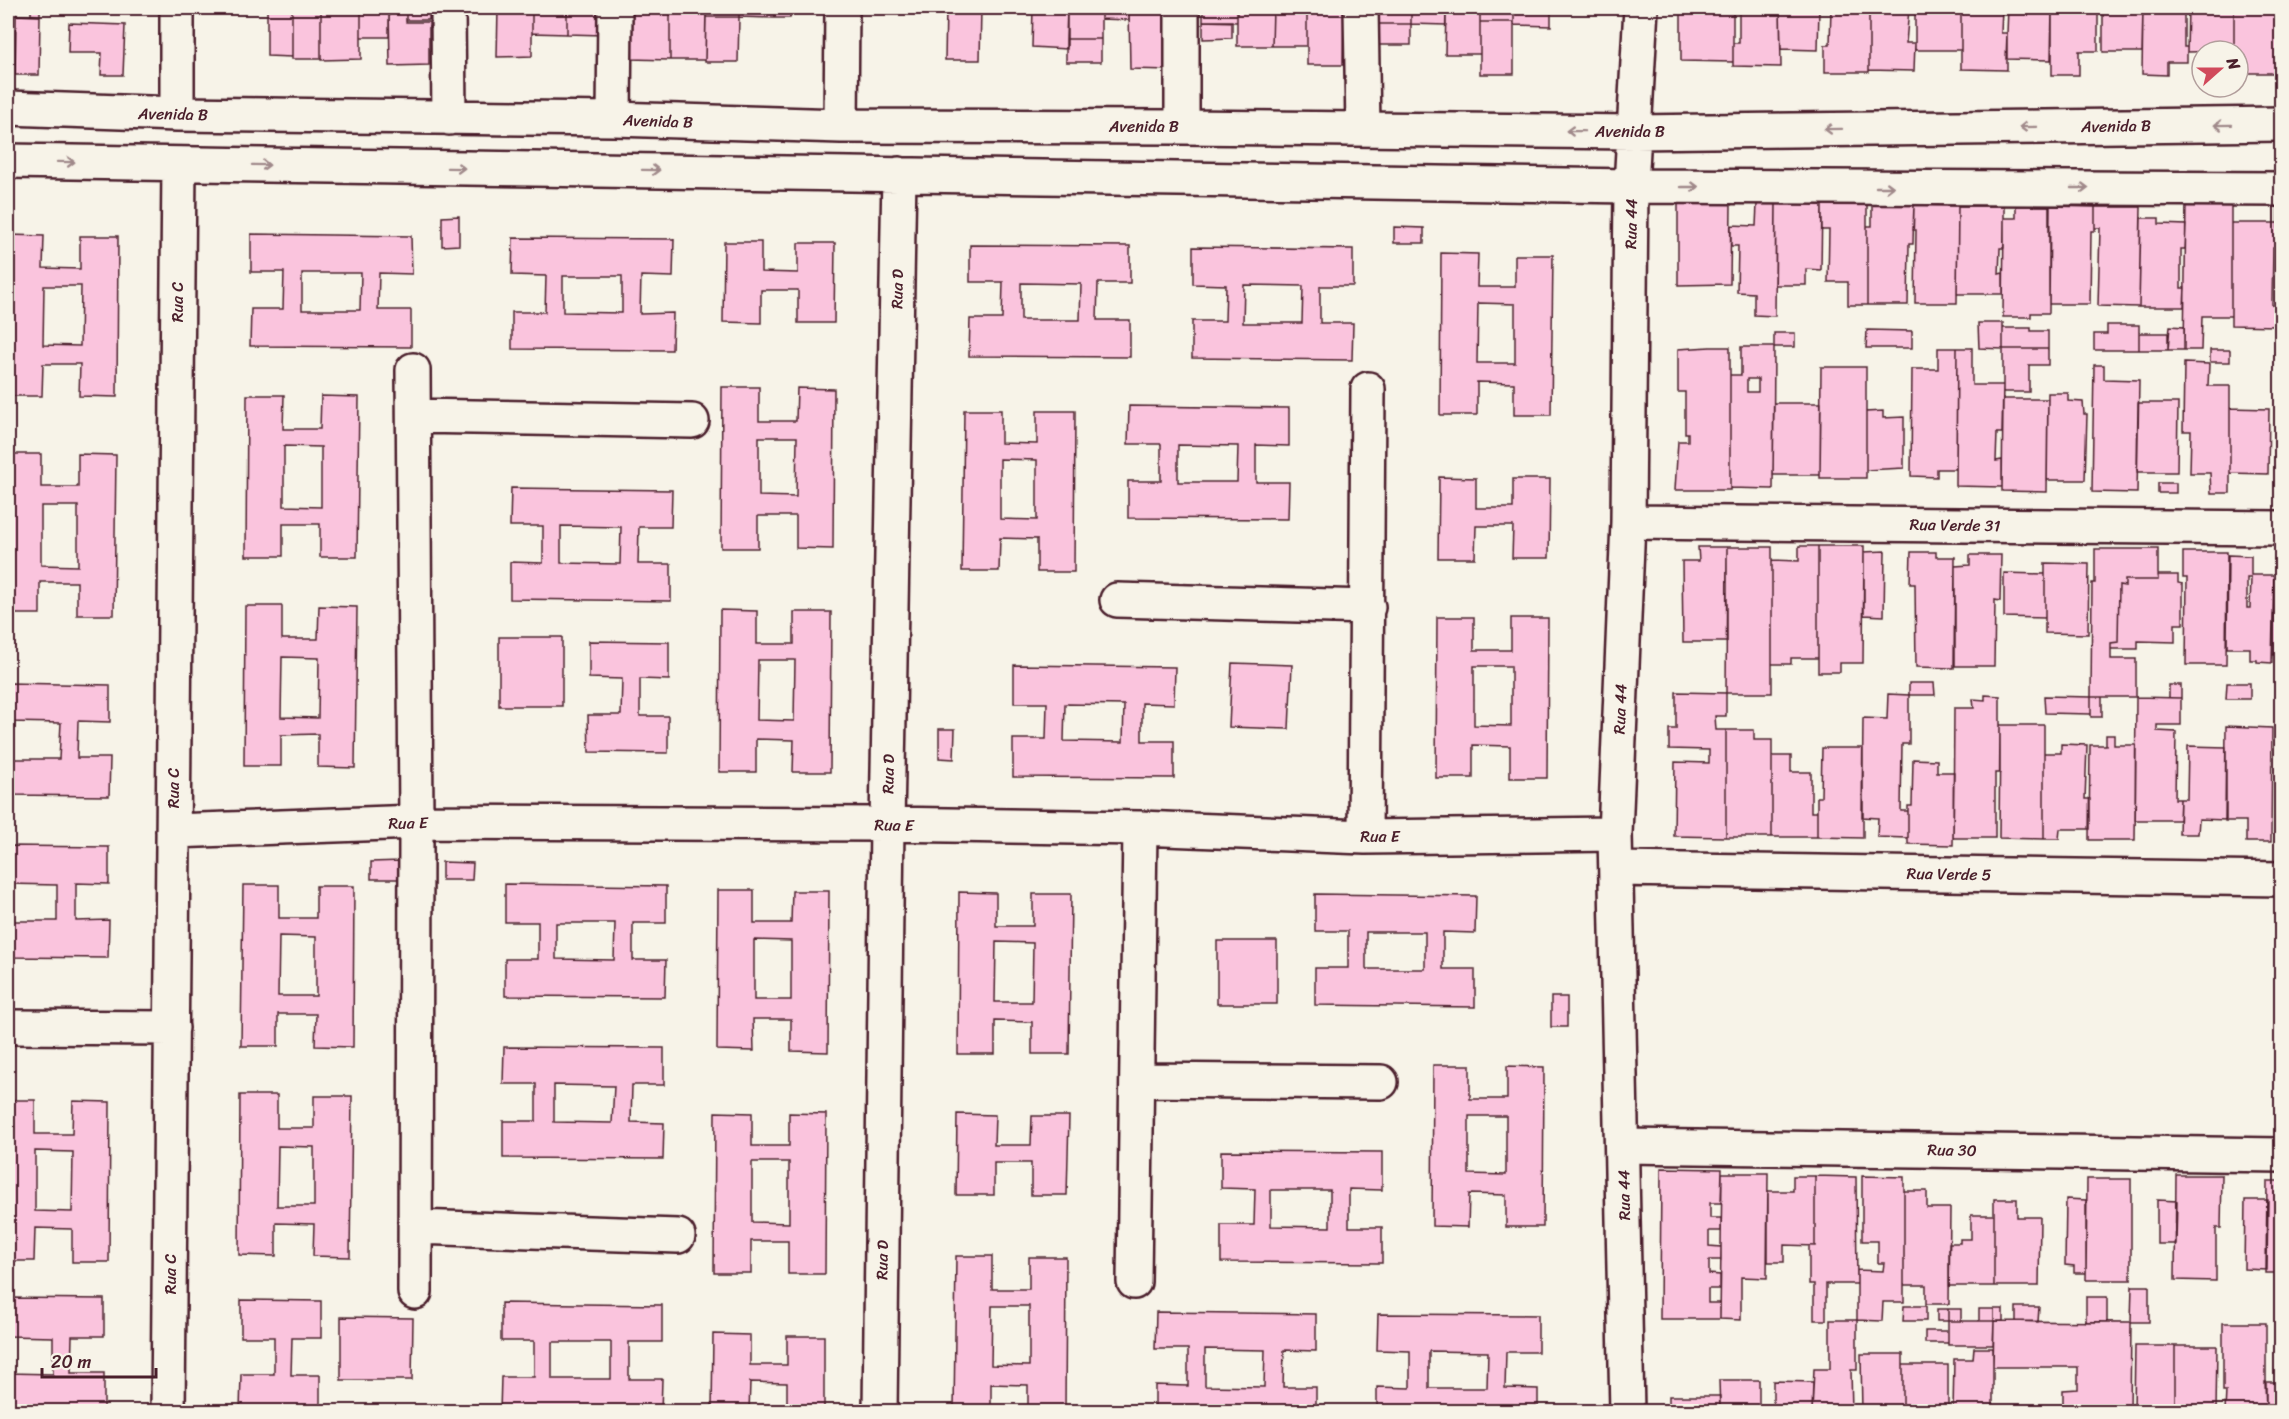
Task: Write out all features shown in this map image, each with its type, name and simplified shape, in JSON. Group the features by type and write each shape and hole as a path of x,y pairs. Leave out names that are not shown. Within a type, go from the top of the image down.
{"street":[{"path":"177,8 177,114"},
{"path":"448,8 449,118"},
{"path":"614,120 615,8"},
{"path":"841,126 842,8"},
{"path":"1182,8 1182,127"},
{"path":"1361,8 1363,129"},
{"name":"Rua 44","path":"1627,1412 1616,834 1628,522 1631,186 1641,8"},
{"name":"Avenida B","path":"8,108 177,114 614,120 841,126 1635,132 2282,124"},
{"path":"8,161 1631,186 2282,189"},
{"name":"Rua C","path":"168,1412 179,164"},
{"name":"Rua D","path":"880,1412 887,824 899,174"},
{"path":"413,369 416,822 415,1292"},
{"path":"1365,837 1368,389"},
{"path":"414,416 692,421"},
{"name":"Rua Verde 31","path":"1628,522 2282,528"},
{"path":"1117,600 1368,607"},
{"name":"Rua E","path":"173,831 416,822 887,824 1140,828 1365,837 1616,834"},
{"path":"1134,1282 1140,828"},
{"name":"Rua Verde 5","path":"1616,869 2282,879"},
{"path":"8,1027 172,1028"},
{"path":"1138,1080 1380,1082"},
{"name":"Rua 30","path":"1623,1146 2282,1155"},
{"path":"416,1227 678,1236"}],"building":[{"path":"31,8 40,8 40,16 31,15"},
{"path":"134,8 134,10 106,9"},
{"path":"267,8 292,8 292,57 267,56"},
{"path":"292,8 321,8 321,59 292,59"},
{"path":"321,8 361,8 361,59 321,60"},
{"path":"361,8 389,8 389,37 361,37"},
{"path":"389,8 406,8 406,22 429,22 429,65 390,66"},
{"path":"406,8 429,8 429,20 406,20"},
{"path":"464,8 498,8 498,14 464,14"},
{"path":"498,8 532,8 532,56 497,57"},
{"path":"532,8 567,8 567,34 532,33"},
{"path":"567,8 604,8 603,35 567,34"},
{"path":"670,8 670,60 630,59 631,10"},
{"path":"670,8 706,8 705,60 670,60"},
{"path":"706,8 739,8 739,17 706,17"},
{"path":"739,8 775,8 775,18 739,17"},
{"path":"775,8 791,8 790,18 775,18"},
{"path":"946,8 981,8 980,60 945,60"},
{"path":"1033,8 1067,8 1067,49 1032,47"},
{"path":"1067,8 1101,8 1101,39 1066,39"},
{"path":"1101,8 1129,8 1129,20 1101,19"},
{"path":"1129,8 1171,8 1170,70 1130,69"},
{"path":"1203,8 1237,8 1237,22 1203,21"},
{"path":"1237,8 1273,8 1272,46 1237,46"},
{"path":"1273,8 1307,8 1307,46 1272,46"},
{"path":"1307,8 1344,8 1343,65 1307,65"},
{"path":"1375,8 1411,8 1411,24 1375,24"},
{"path":"1411,8 1446,8 1446,25 1411,24"},
{"path":"1446,8 1480,8 1480,54 1445,54"},
{"path":"1480,8 1514,8 1514,22 1480,22"},
{"path":"1514,8 1551,8 1551,26 1514,25"},
{"path":"1681,8 1733,8 1733,62 1681,61"},
{"path":"1739,8 1780,8 1781,67 1733,66 1733,43 1739,43"},
{"path":"1780,8 1819,8 1818,50 1781,49"},
{"path":"1831,8 1869,8 1869,72 1825,72 1825,45 1830,45"},
{"path":"1869,8 1909,9 1906,43 1915,43 1914,71 1869,70"},
{"path":"1915,8 1961,8 1961,50 1915,50"},
{"path":"1961,8 2002,8 2001,33 2007,33 2007,70 1961,69"},
{"path":"2008,8 2052,8 2051,60 2006,59"},
{"path":"2052,8 2098,8 2098,51 2079,51 2079,75 2052,75"},
{"path":"2103,8 2143,8 2142,52 2103,52"},
{"path":"2143,8 2184,8 2184,47 2187,47 2187,62 2167,62 2167,75 2142,74"},
{"path":"2188,8 2234,8 2234,39 2190,39 2190,52 2187,52"},
{"path":"2234,8 2280,8 2279,73 2250,73 2250,39 2234,39"},
{"path":"2280,8 2282,8 2282,75 2279,73"},
{"path":"8,15 16,15 15,73 8,73"},
{"path":"16,15 40,16 39,75 15,75"},
{"path":"706,17 739,17 738,62 705,62"},
{"path":"1203,21 1232,21 1232,38 1203,39"},
{"path":"1480,22 1514,22 1514,74 1480,74"},
{"path":"69,23 125,25 123,75 101,75 102,53 68,53"},
{"path":"1375,24 1411,24 1411,45 1375,45"},
{"path":"1066,39 1101,39 1101,62 1066,62"},
{"path":"2186,201 2231,201 2231,316 2202,316 2201,350 2184,350"},
{"path":"1776,202 1822,203 1821,270 1806,269 1806,285 1775,285"},
{"path":"1678,204 1731,204 1730,284 1678,285"},
{"path":"1757,204 1776,204 1775,316 1754,315 1754,293 1737,292 1738,246 1731,246 1731,225 1756,226"},
{"path":"1822,204 1867,205 1867,305 1848,305 1848,282 1828,282 1829,230 1822,230"},
{"path":"2032,204 2050,204 2049,313 2031,313 2031,317 2003,317 2004,218 2016,218 2016,206 2032,206"},
{"path":"1872,205 1914,205 1913,244 1909,244 1908,305 1867,305 1867,226 1872,226"},
{"path":"1914,205 1958,206 1957,303 1915,303"},
{"path":"2278,205 2282,205 2282,315 2277,315"},
{"path":"1958,206 2004,206 2004,248 2000,248 1999,274 2003,273 2003,294 1957,294"},
{"path":"2049,206 2095,207 2095,231 2091,231 2090,304 2049,304"},
{"path":"2095,207 2141,207 2139,307 2098,306 2100,228 2095,228"},
{"path":"459,216 459,245 442,246 442,217"},
{"path":"2141,218 2159,218 2159,224 2186,225 2185,249 2181,249 2181,288 2185,288 2184,307 2139,307"},
{"path":"2231,223 2278,223 2277,247 2273,247 2272,305 2277,306 2276,326 2231,325"},
{"path":"1394,227 1424,228 1424,243 1394,243"},
{"path":"251,234 411,236 412,274 379,273 378,310 411,310 411,347 250,346 251,309 283,309 284,272 251,272","holes":["302,273 361,273 360,310 302,310"]},
{"path":"8,235 44,236 43,268 80,269 80,236 118,236 117,397 79,396 80,364 43,364 42,396 8,396","holes":["44,286 81,286 80,346 43,345"]},
{"path":"513,238 674,239 673,277 641,276 640,314 673,313 672,350 512,349 512,312 545,312 546,276 512,275","holes":["563,276 622,276 622,313 563,312"]},
{"path":"724,242 761,242 761,272 798,273 798,243 835,243 834,323 798,323 798,290 761,290 761,323 723,322"},
{"path":"970,245 1130,246 1130,283 1098,283 1097,320 1130,320 1130,357 969,356 970,319 1002,319 1003,282 970,282","holes":["1021,283 1081,284 1080,320 1021,320"]},
{"path":"1193,247 1353,249 1353,286 1320,286 1320,323 1353,323 1352,360 1192,358 1192,321 1225,321 1226,285 1193,284","holes":["1244,285 1303,286 1302,323 1243,323"]},
{"path":"1441,253 1478,254 1477,287 1515,287 1515,255 1553,255 1551,415 1514,415 1514,383 1477,382 1477,415 1440,415","holes":["1478,303 1515,304 1515,363 1477,363"]},
{"path":"1978,323 2003,323 2003,349 1979,348"},
{"path":"2107,325 2139,325 2139,350 2094,350 2094,334 2107,334"},
{"path":"2170,326 2184,327 2184,350 2168,350"},
{"path":"2003,328 2031,328 2031,331 2048,331 2048,349 2003,349"},
{"path":"1867,330 1912,331 1912,348 1866,348"},
{"path":"1774,333 1795,333 1795,347 1774,347"},
{"path":"2139,333 2168,333 2168,350 2139,350"},
{"path":"1730,347 1730,490 1675,490 1678,441 1688,441 1688,433 1685,433 1685,392 1678,392 1678,349"},
{"path":"1741,347 1774,347 1773,489 1730,488 1730,375 1741,375","holes":["1747,379 1758,379 1758,392 1747,392"]},
{"path":"1938,348 1957,348 1956,469 1937,469 1937,477 1911,476 1912,369 1938,369"},
{"path":"1957,348 1972,348 1972,385 2003,385 2002,433 1997,433 1996,461 2002,460 2002,487 1956,486"},
{"path":"2003,349 2048,349 2048,365 2029,365 2029,392 2003,392"},
{"path":"2210,350 2230,350 2230,362 2210,362"},
{"path":"2184,363 2209,364 2208,386 2230,386 2230,493 2211,493 2210,473 2190,473 2191,431 2183,431"},
{"path":"2094,365 2104,365 2104,379 2139,380 2137,493 2092,492"},
{"path":"1821,367 1866,367 1866,478 1820,478"},
{"path":"722,387 759,387 759,421 796,421 797,388 834,389 833,549 796,548 796,516 758,516 758,548 721,548","holes":["759,437 797,437 796,497 759,496"]},
{"path":"2048,393 2068,393 2068,401 2083,402 2084,414 2087,414 2085,480 2047,480"},
{"path":"247,395 284,395 283,429 320,429 321,396 359,397 357,557 320,557 320,524 283,524 283,556 246,556","holes":["284,446 321,447 321,507 284,506"]},
{"path":"2003,399 2048,399 2047,492 2002,491"},
{"path":"1774,403 1821,403 1820,475 1773,475"},
{"path":"2138,403 2178,403 2177,472 2137,472"},
{"path":"1129,406 1289,408 1289,446 1256,445 1256,482 1289,482 1288,519 1128,518 1128,481 1161,481 1161,444 1128,444","holes":["1178,445 1238,446 1237,482 1178,482"]},
{"path":"2230,408 2269,409 2268,474 2230,473"},
{"path":"964,410 1001,410 1001,443 1037,444 1037,411 1075,411 1074,572 1037,572 1037,539 1000,538 999,571 962,571","holes":["1000,459 1037,460 1037,520 1000,519"]},
{"path":"1883,411 1883,418 1904,417 1904,468 1866,470 1866,412"},
{"path":"2279,412 2282,412 2282,474 2279,474"},
{"path":"8,454 41,454 41,487 78,487 78,454 116,455 114,615 77,615 77,582 40,582 40,614 8,614","holes":["41,506 78,506 78,566 41,565"]},
{"path":"1439,477 1476,478 1476,508 1513,508 1513,479 1550,479 1549,558 1512,558 1513,526 1476,526 1475,558 1438,558"},
{"path":"2158,483 2176,483 2176,493 2158,493"},
{"path":"511,488 672,490 671,527 639,527 638,564 671,564 671,601 510,599 510,562 543,563 543,526 510,526","holes":["561,526 621,527 620,564 561,563"]},
{"path":"1799,546 1818,546 1818,658 1791,658 1791,664 1772,664 1772,560 1799,561"},
{"path":"1818,546 1864,546 1863,663 1840,663 1840,672 1818,672"},
{"path":"1698,547 1727,547 1727,642 1683,642 1682,561 1699,561"},
{"path":"1727,547 1772,547 1772,693 1726,693"},
{"path":"2095,549 2158,549 2158,580 2125,580 2125,586 2119,585 2118,642 2111,643 2111,659 2136,659 2136,697 2091,697 2092,583 2095,583"},
{"path":"1885,551 1884,616 1864,615 1864,552"},
{"path":"1911,552 1936,552 1936,557 1955,557 1954,668 1916,667 1915,584 1910,584"},
{"path":"2183,552 2227,552 2226,665 2186,665 2187,578 2183,578"},
{"path":"1970,555 2001,555 2000,601 1995,600 1994,666 1955,666 1955,566 1970,565"},
{"path":"2228,555 2251,556 2251,575 2274,575 2272,663 2250,660 2250,648 2227,648","holes":["2247,578 2251,578 2250,608 2247,608"]},
{"path":"2045,563 2089,564 2088,634 2045,633"},
{"path":"2004,573 2045,574 2045,618 2004,617"},
{"path":"2157,575 2178,575 2178,583 2183,584 2183,624 2175,624 2175,642 2138,641 2138,649 2111,649 2111,643 2118,642 2119,585 2125,586 2125,580 2158,580"},
{"path":"2274,575 2282,575 2282,654 2273,655"},
{"path":"245,606 282,606 282,639 318,639 319,606 357,607 355,768 318,767 318,734 281,735 281,766 244,766","holes":["282,657 319,658 318,718 281,717"]},
{"path":"720,610 757,611 757,644 794,644 794,612 831,612 830,772 793,772 794,740 756,739 756,772 719,772","holes":["758,660 795,660 794,721 757,720"]},
{"path":"1437,617 1474,617 1474,650 1511,650 1511,618 1548,618 1547,778 1510,778 1510,746 1473,745 1473,778 1436,778","holes":["1474,666 1511,666 1511,726 1474,725"]},
{"path":"499,637 562,637 562,706 499,706"},
{"path":"589,641 669,642 669,680 640,679 640,716 668,716 668,753 589,752 588,715 621,715 622,679 589,678"},
{"path":"1232,663 1292,665 1289,729 1229,727"},
{"path":"1014,665 1175,667 1174,704 1142,703 1142,741 1174,741 1174,778 1013,777 1013,739 1046,739 1047,703 1014,703","holes":["1065,704 1124,705 1123,742 1064,741"]},
{"path":"8,683 110,685 110,722 78,721 77,758 110,758 109,796 8,795 8,759 59,759 61,723 8,722"},
{"path":"1909,683 1934,683 1935,695 1909,695"},
{"path":"2227,683 2250,683 2250,699 2226,699"},
{"path":"2169,685 2181,685 2181,698 2169,698"},
{"path":"1676,692 1726,693 1726,716 1715,716 1716,730 1726,730 1726,837 1674,836 1675,762 1709,763 1709,750 1669,749 1669,729 1676,729"},
{"path":"1888,694 1909,695 1909,744 1902,744 1901,811 1908,811 1908,838 1877,837 1878,818 1862,817 1863,718 1887,719"},
{"path":"1985,695 2000,696 2000,773 1995,773 1995,838 1953,838 1954,708 1974,708 1973,699 1985,700"},
{"path":"2044,696 2091,697 2091,714 2045,713"},
{"path":"2091,697 2102,697 2102,717 2091,717"},
{"path":"2136,697 2181,698 2181,725 2157,725 2157,731 2176,732 2175,799 2180,799 2179,820 2135,820"},
{"path":"2000,725 2044,725 2044,839 1999,838"},
{"path":"2226,726 2272,728 2271,842 2246,842 2246,821 2225,821"},
{"path":"939,729 955,729 954,759 939,758"},
{"path":"1726,730 1754,730 1754,740 1772,740 1772,837 1726,837"},
{"path":"2106,735 2114,735 2114,745 2136,745 2135,840 2089,840 2090,745 2106,745"},
{"path":"2061,744 2087,745 2085,799 2090,799 2090,829 2060,829 2059,839 2044,839 2044,753 2061,753"},
{"path":"2188,746 2226,747 2226,820 2199,819 2198,834 2179,834 2180,799 2187,799"},
{"path":"1822,748 1863,748 1863,838 1817,837 1817,797 1821,797"},
{"path":"1772,756 1791,756 1791,772 1811,772 1811,812 1817,812 1817,837 1772,837"},
{"path":"1913,759 1937,760 1937,772 1954,772 1953,845 1908,844 1908,806 1912,806"},
{"path":"8,846 109,847 109,884 76,883 76,921 109,920 108,958 8,957 8,921 57,921 57,885 8,884"},
{"path":"401,861 401,879 371,879 371,862"},
{"path":"442,862 473,863 472,880 442,880"},
{"path":"505,884 666,886 666,923 633,923 633,960 666,960 665,997 505,996 505,959 538,959 538,922 505,922","holes":["556,923 615,923 614,960 556,959"]},
{"path":"243,885 279,885 279,918 316,918 316,886 354,886 353,1047 315,1046 316,1014 278,1014 278,1046 241,1046","holes":["279,936 316,937 316,996 278,996"]},
{"path":"718,890 754,890 754,923 791,923 792,891 829,891 828,1052 791,1051 791,1019 753,1019 754,1051 717,1050","holes":["754,940 791,941 791,1000 754,1000"]},
{"path":"959,892 996,893 996,926 1033,926 1033,894 1071,894 1069,1054 1032,1054 1032,1022 995,1021 995,1054 958,1054","holes":["996,942 1033,943 1032,1002 995,1002"]},
{"path":"1315,894 1476,896 1475,933 1443,932 1443,969 1475,969 1475,1007 1315,1005 1315,968 1348,968 1348,931 1315,931","holes":["1366,932 1425,932 1425,969 1366,969"]},
{"path":"1217,941 1277,941 1277,1004 1217,1004"},
{"path":"1551,997 1567,997 1567,1027 1551,1027"},
{"path":"504,1047 664,1048 664,1085 632,1085 631,1122 664,1123 663,1159 503,1158 503,1121 536,1121 536,1084 503,1084","holes":["554,1085 614,1086 612,1123 554,1122"]},
{"path":"1433,1065 1470,1065 1470,1099 1507,1099 1507,1066 1544,1067 1543,1227 1506,1227 1506,1195 1469,1194 1468,1227 1432,1226","holes":["1469,1116 1506,1116 1506,1175 1469,1174"]},
{"path":"240,1095 277,1095 277,1128 314,1128 314,1096 352,1096 350,1257 313,1256 314,1224 276,1223 276,1256 239,1255","holes":["278,1146 314,1147 314,1206 277,1206"]},
{"path":"8,1100 35,1100 35,1134 72,1134 73,1101 110,1102 109,1262 72,1262 72,1229 35,1228 34,1261 8,1261","holes":["35,1151 73,1152 72,1212 35,1211"]},
{"path":"715,1112 752,1113 752,1146 789,1146 789,1113 826,1114 825,1274 788,1274 788,1241 751,1241 751,1273 714,1273","holes":["752,1162 789,1162 789,1223 752,1222"]},
{"path":"957,1114 995,1115 994,1145 1031,1145 1032,1116 1069,1116 1067,1195 1031,1195 1031,1163 994,1163 994,1195 956,1195"},
{"path":"1221,1151 1382,1152 1382,1190 1349,1189 1349,1227 1382,1227 1382,1263 1221,1262 1221,1225 1254,1225 1255,1189 1221,1188","holes":["1271,1190 1330,1190 1330,1227 1271,1226"]},
{"path":"1661,1168 1722,1169 1721,1203 1710,1203 1710,1218 1721,1218 1721,1231 1709,1231 1709,1246 1721,1247 1721,1260 1709,1260 1709,1274 1720,1275 1720,1289 1708,1289 1708,1303 1720,1303 1720,1319 1660,1319"},
{"path":"1722,1173 1768,1173 1767,1278 1741,1277 1741,1320 1720,1319"},
{"path":"2176,1175 2222,1175 2221,1228 2216,1228 2216,1281 2175,1280"},
{"path":"1793,1176 1815,1176 1815,1246 1784,1245 1784,1262 1768,1262 1768,1191 1793,1191"},
{"path":"1815,1176 1856,1177 1857,1284 1826,1284 1826,1320 1814,1320 1814,1284 1809,1284 1809,1246 1815,1246"},
{"path":"1862,1176 1904,1177 1904,1302 1883,1302 1882,1321 1857,1320 1857,1270 1883,1271 1884,1263 1878,1263 1878,1241 1862,1241"},
{"path":"2087,1179 2131,1179 2131,1280 2086,1280"},
{"path":"2267,1181 2282,1181 2282,1273 2266,1273"},
{"path":"1904,1191 1927,1191 1927,1208 1950,1208 1949,1304 1926,1304 1926,1285 1904,1285"},
{"path":"1994,1199 2017,1199 2017,1217 2040,1217 2039,1286 1994,1286"},
{"path":"2066,1199 2086,1200 2086,1273 2074,1273 2074,1266 2065,1265"},
{"path":"2157,1200 2177,1201 2176,1244 2157,1244"},
{"path":"2245,1200 2268,1200 2267,1270 2244,1269"},
{"path":"1971,1215 1994,1215 1994,1286 1949,1286 1949,1243 1960,1243 1960,1239 1971,1239"},
{"path":"956,1256 992,1256 992,1289 1029,1289 1029,1257 1066,1257 1065,1412 1028,1412 1028,1385 991,1384 991,1412 954,1412","holes":["992,1306 1029,1306 1029,1366 991,1365"]},
{"path":"2132,1286 2149,1286 2149,1322 2131,1322"},
{"path":"2086,1297 2107,1297 2107,1322 2086,1322"},
{"path":"8,1298 104,1299 104,1336 72,1336 71,1373 104,1373 104,1410 8,1409 8,1373 53,1374 53,1337 8,1336"},
{"path":"241,1300 321,1301 321,1338 292,1338 291,1375 320,1375 320,1412 240,1412 241,1374 274,1374 274,1337 241,1337"},
{"path":"501,1303 662,1305 662,1342 629,1342 629,1379 662,1379 661,1412 500,1412 501,1377 534,1377 534,1341 501,1341","holes":["552,1342 611,1342 611,1379 552,1379"]},
{"path":"1904,1306 1926,1306 1926,1321 1903,1321"},
{"path":"2016,1307 2039,1307 2038,1322 2016,1321"},
{"path":"1937,1309 1948,1309 1948,1321 1937,1321"},
{"path":"1948,1309 1961,1309 1961,1321 1948,1321"},
{"path":"1979,1309 1994,1309 1994,1321 1979,1321"},
{"path":"1994,1309 2003,1309 2003,1321 1994,1321"},
{"path":"1156,1312 1316,1314 1316,1351 1284,1350 1283,1387 1316,1387 1316,1412 1155,1412 1155,1385 1188,1386 1188,1349 1155,1349","holes":["1205,1349 1265,1350 1264,1387 1205,1386"]},
{"path":"1378,1314 1538,1315 1538,1352 1506,1352 1505,1388 1538,1389 1538,1412 1377,1412 1377,1387 1410,1388 1410,1351 1377,1350","holes":["1429,1351 1488,1352 1487,1388 1429,1388"]},
{"path":"341,1317 413,1318 412,1380 341,1380"},
{"path":"1830,1320 1857,1320 1857,1370 1851,1370 1852,1412 1812,1412 1814,1369 1830,1369"},
{"path":"1948,1321 1994,1321 1993,1345 1948,1345"},
{"path":"1994,1321 2131,1322 2130,1412 2063,1412 2063,1390 2078,1389 2078,1367 1993,1367"},
{"path":"2223,1323 2266,1323 2266,1412 2225,1412"},
{"path":"1925,1331 1948,1331 1948,1343 1925,1343"},
{"path":"713,1334 750,1335 750,1365 787,1365 787,1336 824,1336 824,1412 787,1412 787,1383 750,1382 749,1412 712,1412"},
{"path":"2135,1346 2175,1346 2175,1412 2134,1412"},
{"path":"2175,1346 2217,1346 2216,1412 2175,1412"},
{"path":"1974,1348 1993,1348 1993,1412 1953,1412 1954,1359 1973,1359"},
{"path":"1861,1354 1903,1354 1903,1412 1862,1412"},
{"path":"1903,1365 1948,1365 1948,1412 1903,1412"},
{"path":"1719,1380 1759,1380 1759,1412 1720,1412"},
{"path":"1773,1381 1813,1382 1812,1412 1773,1412"},
{"path":"2265,1382 2279,1382 2282,1412 2266,1412"},
{"path":"1669,1396 1720,1396 1720,1412 1669,1412"}]}
